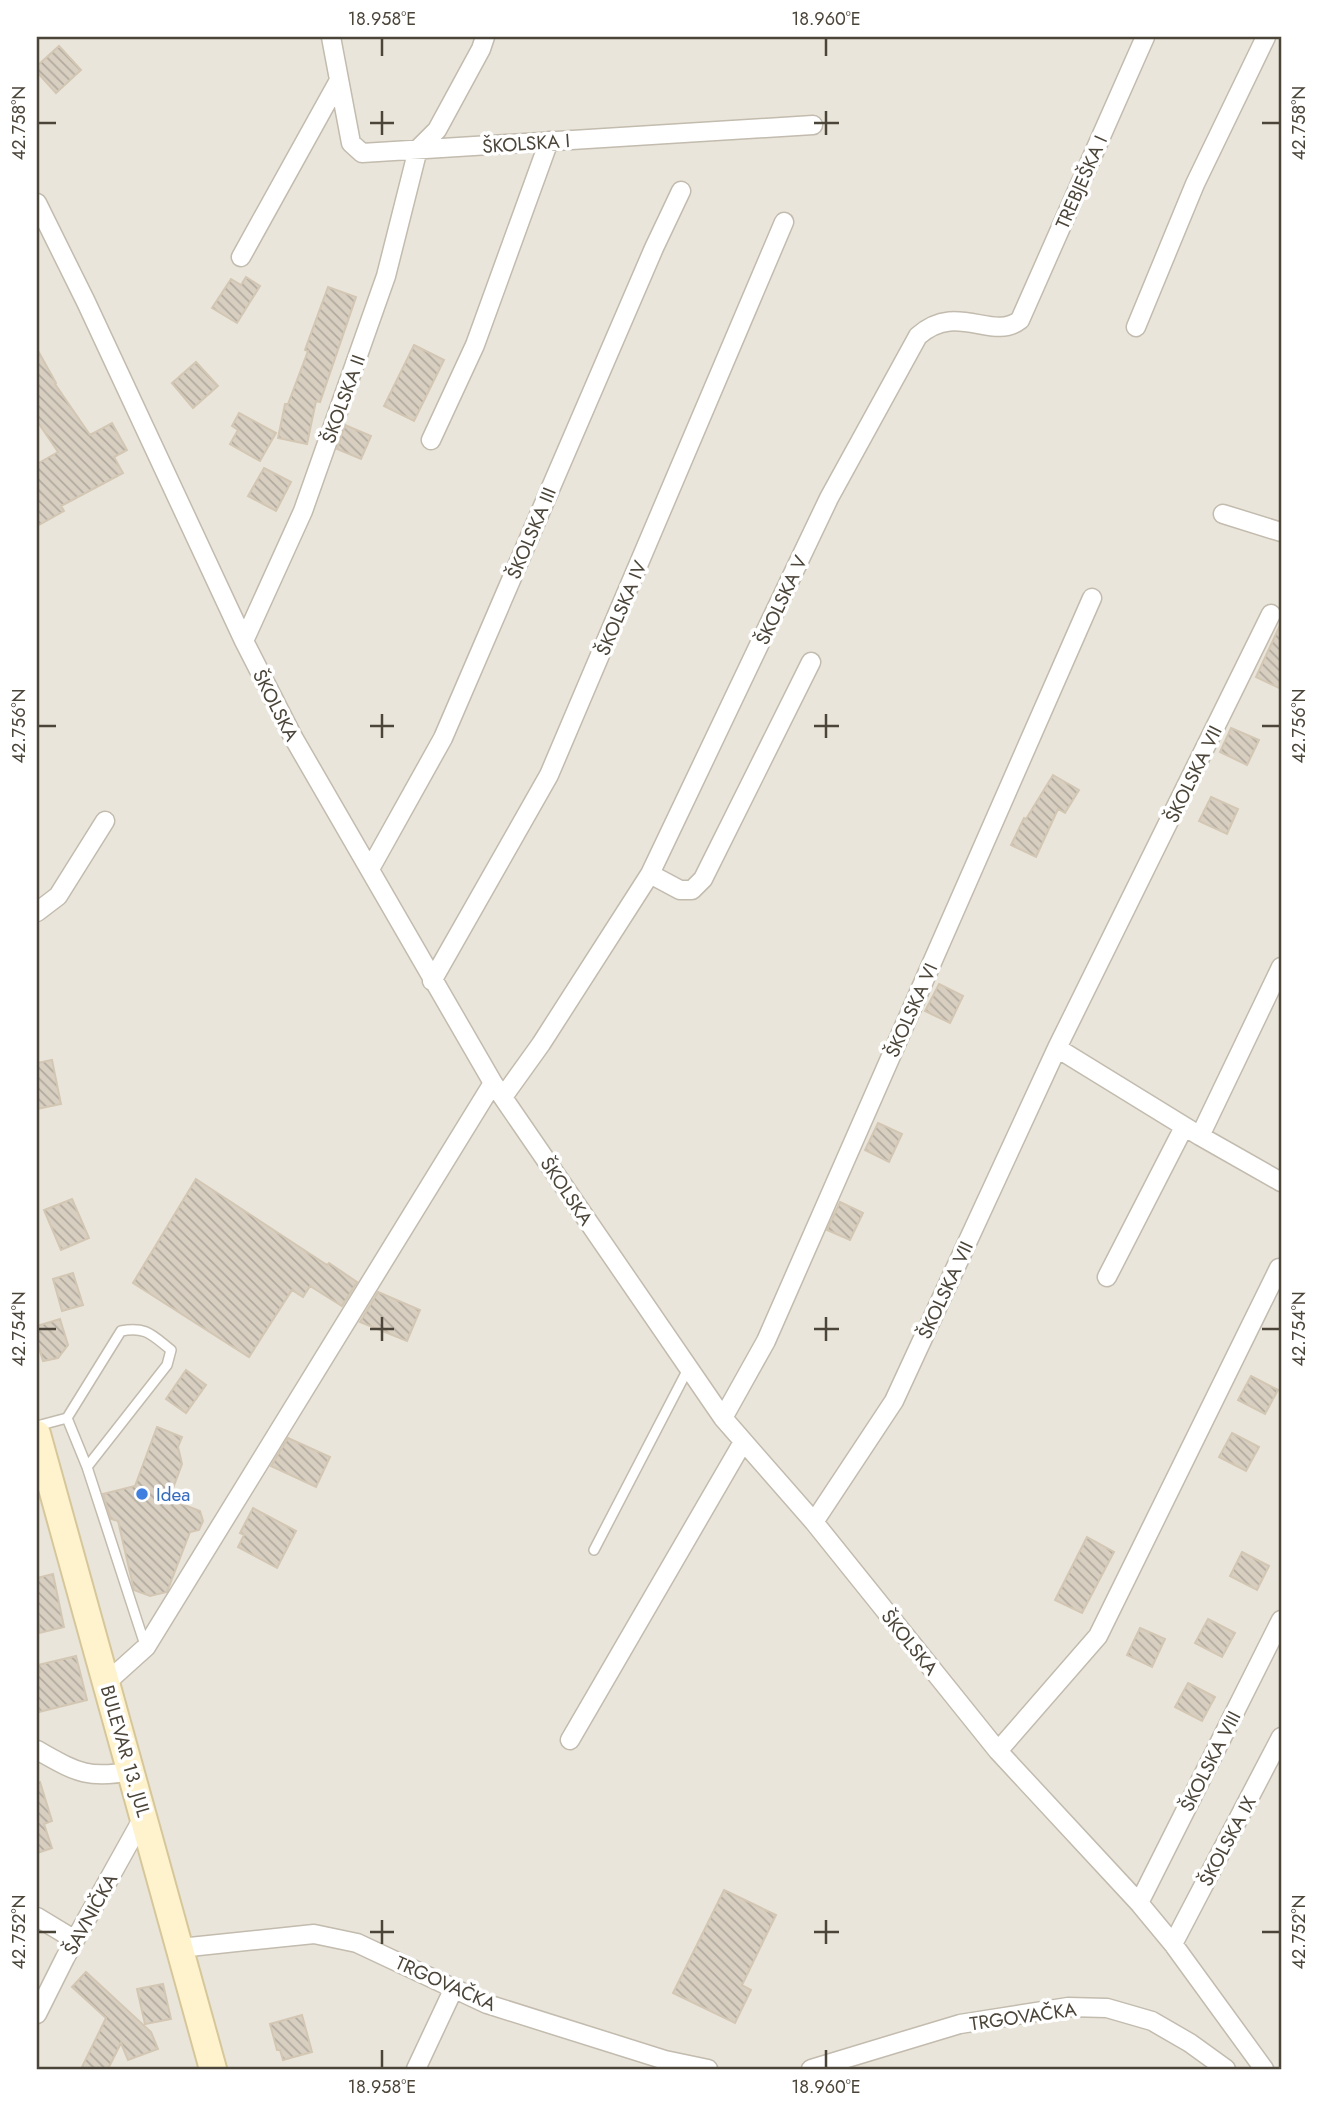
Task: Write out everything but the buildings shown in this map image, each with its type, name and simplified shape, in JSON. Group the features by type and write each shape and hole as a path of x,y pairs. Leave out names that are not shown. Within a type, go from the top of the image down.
{"street":[{"name":"ŠKOLSKA I","path":"331,37 352,143 362,153 813,125"},
{"path":"418,149 437,130 485,37"},
{"name":"TREBJEŠKA I","path":"922,332 935,325 961,320 1004,328 1020,320 1145,37"},
{"path":"1136,327 1195,184 1266,37"},
{"path":"241,257 338,82"},
{"path":"431,440 475,345 549,141"},
{"name":"ŠKOLSKA II","path":"244,641 303,511 373,315 386,276 418,149"},
{"name":"ŠKOLSKA III","path":"370,869 443,738 681,191"},
{"name":"ŠKOLSKA","path":"37,203 244,641 293,737 432,981 498,1090 723,1418 814,1522 998,1752 1139,1903 1173,1944 1264,2069"},
{"name":"ŠKOLSKA IV","path":"432,981 550,775 784,222"},
{"name":"ŠKOLSKA V","path":"106,1683 146,1647 498,1090 541,1044 650,874 829,498 922,332"},
{"path":"1223,514 1281,532"},
{"name":"ŠKOLSKA VI","path":"723,1418 766,1341 1092,598"},
{"name":"ŠKOLSKA VII","path":"814,1522 894,1401 1057,1048 1271,614"},
{"path":"650,874 680,890 692,890 703,879 811,662"},
{"path":"37,912 58,896 105,821"},
{"path":"1200,1136 1281,967"},
{"path":"1057,1048 1200,1136 1281,1182"},
{"path":"1107,1277 1184,1126"},
{"path":"998,1752 1097,1636 1279,1268"},
{"name":"BULEVAR 13. JUL","path":"37,1434 212,2069"},
{"path":"570,1740 743,1442"},
{"name":"ŠKOLSKA VIII","path":"1139,1903 1281,1620"},
{"name":"ŠKOLSKA IX","path":"1173,1944 1281,1737"},
{"path":"37,1750 75,1771 90,1775 106,1776 132,1771"},
{"name":"ŠAVNIČKA","path":"37,2014 144,1816"},
{"path":"37,1917 75,1940"},
{"name":"TRGOVAČKA","path":"180,1948 314,1934 335,1936 357,1943 487,2004 665,2060 708,2069"},
{"path":"416,2069 454,1988"},
{"name":"TRGOVAČKA","path":"811,2069 960,2024 1068,2007 1107,2008 1152,2021 1190,2043 1226,2069"}],"lane":[{"path":"37,1426 67,1418 121,1331 147,1331 171,1350 167,1365 87,1467"},
{"path":"594,1550 688,1369"},
{"path":"67,1418 87,1467 146,1647"}],"shaded area":[{"path":"37,37 1281,37 1281,2069 37,2069"}],"place":[{"name":"Idea","path":"142,1494"}]}
